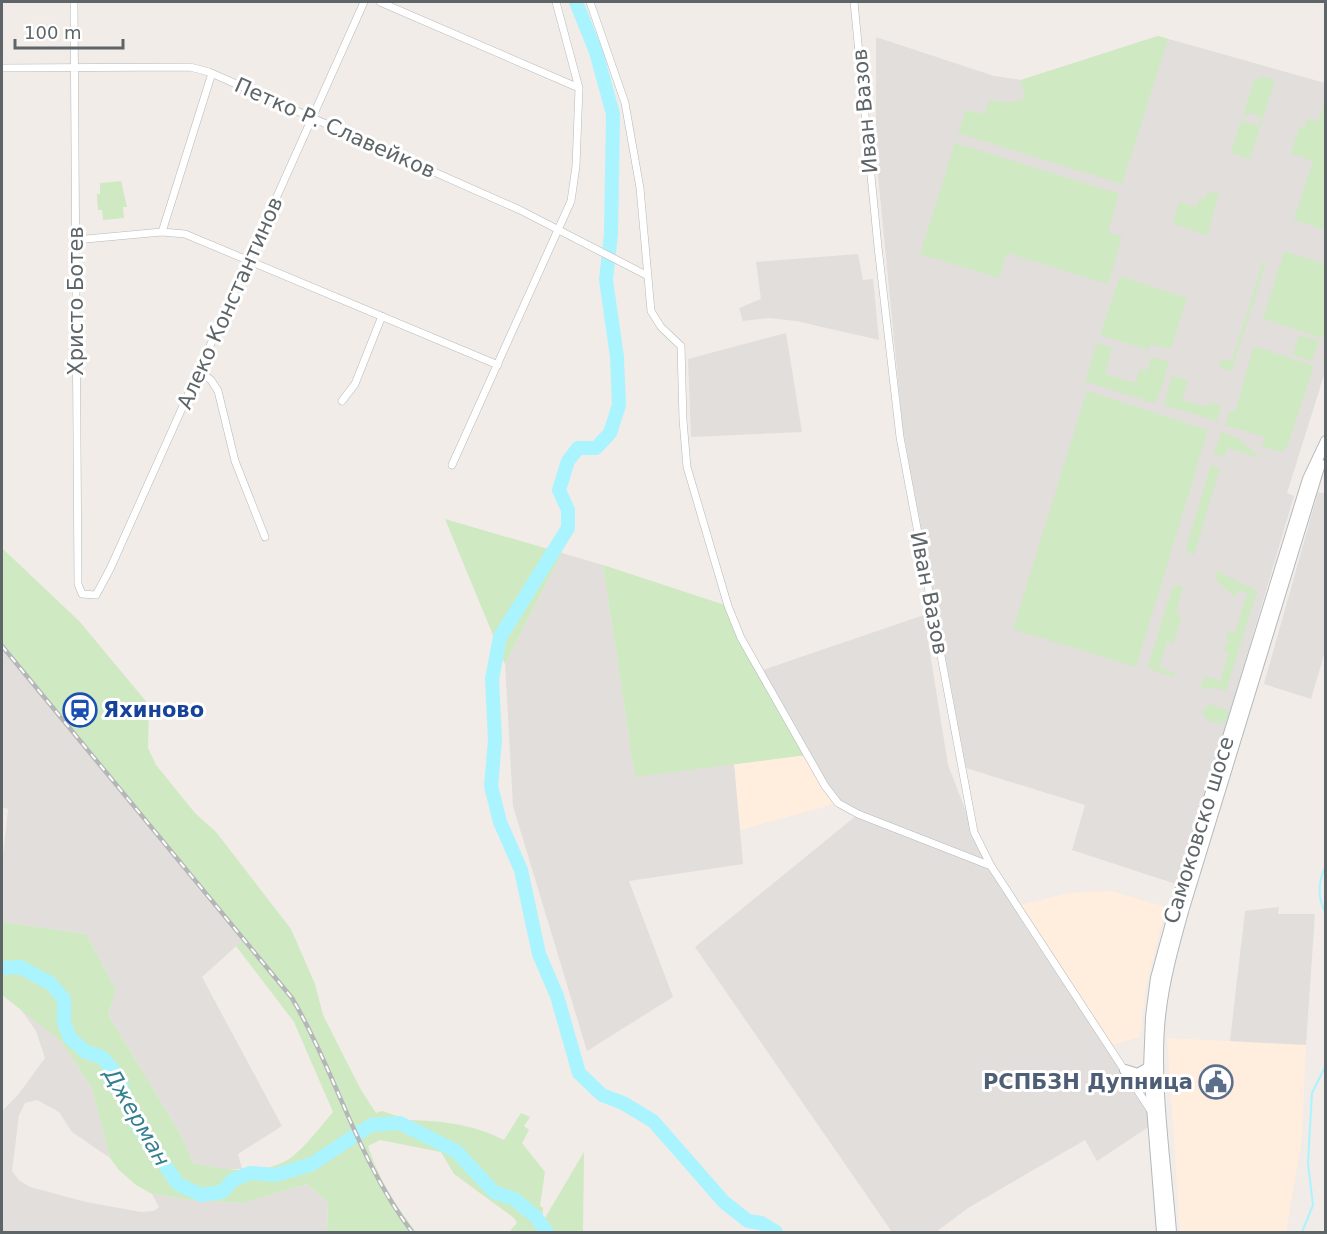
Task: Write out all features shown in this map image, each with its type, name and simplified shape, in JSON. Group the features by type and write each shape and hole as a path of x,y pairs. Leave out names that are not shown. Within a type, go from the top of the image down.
{"main road":[{"name":"Самоковско шосе","path":"1171,1233 1159,1060 1160,1017 1174,947 1316,482 1326,441"},
{"name":"Самоковско шосе","path":"1162,1233 1149,1069 1151,1017 1164,944 1308,479 1326,441"},
{"path":"1125,1070 1138,1074 1149,1069 1159,1060"}],"street":[{"name":"Христо Ботев","path":"74,2 78,584 82,594 88,596"},
{"name":"Алеко Константинов","path":"88,596 96,595 101,588 364,2"},
{"path":"380,2 579,88"},
{"path":"452,465 570,201 576,166 579,88 556,2"},
{"path":"590,2 625,103 640,188 654,319 681,346 687,467 728,606 741,638 825,786 838,803 858,814 991,866"},
{"name":"Иван Вазов","path":"854,2 878,247 900,437 970,818 974,832 991,866 1163,1130"},
{"name":"Петко Р. Славейков","path":"2,68 190,67 212,73 559,228 648,276"},
{"path":"162,232 212,73"},
{"path":"75,240 162,232 186,234 498,365"},
{"path":"342,401 355,384 382,316"},
{"path":"199,371 212,380 218,391 235,460 265,537"}],"shaded area":[{"path":"1158,36 1325,83 1325,372 1287,493 1294,496 1179,885 1072,850 1085,805 966,768 903,431 876,155 876,37 994,76 1021,80"},
{"path":"858,254 863,280 873,279 879,340 796,321 769,318 743,321 739,308 761,299 756,262"},
{"path":"786,333 802,432 691,437 688,359"},
{"path":"1318,492 1326,494 1326,648 1311,699 1264,684"},
{"path":"562,553 603,565 635,776 734,764 743,864 629,881 673,997 587,1051 513,806 505,664"},
{"path":"924,615 948,765 974,832 1152,1113 1153,1124 1097,1161 1085,1140 968,1208 936,1232 892,1232 695,947 857,815 838,803 760,671"},
{"path":"2,646 244,939 202,977 282,1126 238,1154 242,1169 223,1169 193,1163 181,1135 108,1014 116,990 86,934 2,922 2,865 8,809 2,807"},
{"path":"807,755 838,803 740,830 734,764"},
{"path":"1111,891 1166,907 1146,987 1140,1037 1109,1046 1017,906 1069,893"},
{"path":"1279,907 1278,914 1315,914 1306,1045 1230,1041 1245,911"},
{"path":"20,1008 62,1042 92,1089 110,1158 72,1132 59,1112 37,1100 25,1103 19,1115 12,1171 19,1180 30,1187 86,1202 141,1212 154,1211 159,1207 152,1194 191,1200 243,1203 307,1184 328,1203 327,1232 2,1232 2,1111 18,1095 45,1058 36,1031"},
{"path":"1167,1038 1306,1045 1302,1139 1286,1232 1180,1232"}],"green space":[{"path":"1158,36 1168,39 1122,184 958,133 966,110 984,114 990,100 1007,103 1025,99 1021,80"},
{"path":"1262,76 1275,80 1250,159 1231,153 1241,120 1259,126 1261,117 1248,113 1246,116 1243,115 1253,82"},
{"path":"1325,100 1326,230 1294,220 1313,161 1291,153 1299,127 1304,128 1307,119 1318,122"},
{"path":"955,143 1119,194 1108,232 1122,237 1108,284 1007,253 999,278 920,254"},
{"path":"121,181 127,207 123,207 124,218 103,220 102,210 98,210 97,194 100,194 100,183"},
{"path":"1208,191 1219,194 1207,235 1173,222 1179,202 1197,207 1199,198 1205,200"},
{"path":"1284,251 1325,264 1326,329 1323,338 1263,319"},
{"path":"1263,261 1266,262 1232,371 1219,367 1222,359 1232,361"},
{"path":"1120,276 1187,298 1171,349 1151,344 1149,350 1100,335"},
{"path":"1299,335 1319,340 1312,361 1293,355"},
{"path":"1097,343 1112,348 1105,374 1135,383 1140,369 1147,371 1151,357 1169,362 1158,399 1153,403 1085,381"},
{"path":"1254,346 1314,366 1288,445 1281,452 1262,447 1265,437 1225,425 1230,410 1235,412"},
{"path":"1172,376 1188,380 1182,400 1207,407 1209,402 1221,406 1217,421 1164,405"},
{"path":"1087,391 1208,430 1136,667 1013,629"},
{"path":"1221,432 1239,439 1260,458 1228,448 1224,457 1214,454"},
{"path":"1211,465 1220,468 1194,555 1186,548"},
{"path":"445,519 562,553 505,664"},
{"path":"2,548 80,622 149,705 148,748 156,765 195,813 216,832 291,929 315,984 323,1015 361,1090 376,1113 382,1111 397,1116 399,1120 466,1126 504,1140 521,1113 530,1117 524,1126 529,1130 522,1143 545,1172 540,1206 543,1208 542,1223 584,1152 583,1232 509,1232 517,1223 514,1218 454,1174 441,1152 380,1140 368,1146 377,1170 388,1191 416,1232 327,1232 328,1203 307,1184 243,1203 191,1200 152,1194 136,1185 119,1170 110,1158 92,1089 62,1042 2,995 2,922 86,934 116,990 108,1014 181,1135 193,1163 251,1170 284,1162 310,1139 333,1112 294,1022 236,946 244,939 2,646"},
{"path":"603,565 728,606 741,638 807,755 635,777"},
{"path":"1217,571 1257,591 1226,691 1212,687 1210,690 1200,687 1205,677 1220,681 1229,652 1223,649 1228,641 1226,631 1235,633 1247,593 1238,590 1235,598 1214,578"},
{"path":"1176,585 1183,587 1176,614 1182,616 1173,644 1167,642 1159,667 1175,673 1174,677 1150,669 1148,666 1172,588"},
{"path":"1209,704 1227,710 1230,717 1222,724 1207,720 1202,712"}],"waterway":[{"path":"576,2 596,52 613,114 611,234 606,280 617,357 619,405 610,433 596,448 578,448 568,461 559,490 568,510 568,528 500,637 492,679 495,740 491,786 500,822 521,870 539,954 557,996 579,1073 602,1095 623,1103 653,1121 724,1202 748,1221 761,1223 776,1232"},
{"path":"1326,688 1326,714"},
{"path":"1326,865 1321,877 1320,889 1321,902 1326,914"},
{"name":"Джерман","path":"2,968 20,967 50,983 64,999 64,1022 70,1038 86,1052 102,1057 118,1076 133,1119 178,1184 201,1195 222,1192 233,1180 250,1173 276,1175 312,1164 371,1125 400,1123 456,1151 494,1192 514,1199 535,1216 547,1232"},
{"path":"1302,1232 1313,1205 1308,1163 1312,1093 1326,1065"}],"railway":[{"path":"2,646 292,998 308,1027 362,1147 393,1205 412,1232"}],"place":[{"name":"Яхиново","path":"80,710"},
{"name":"РСПБЗН Дупница","path":"1216,1082"}]}
